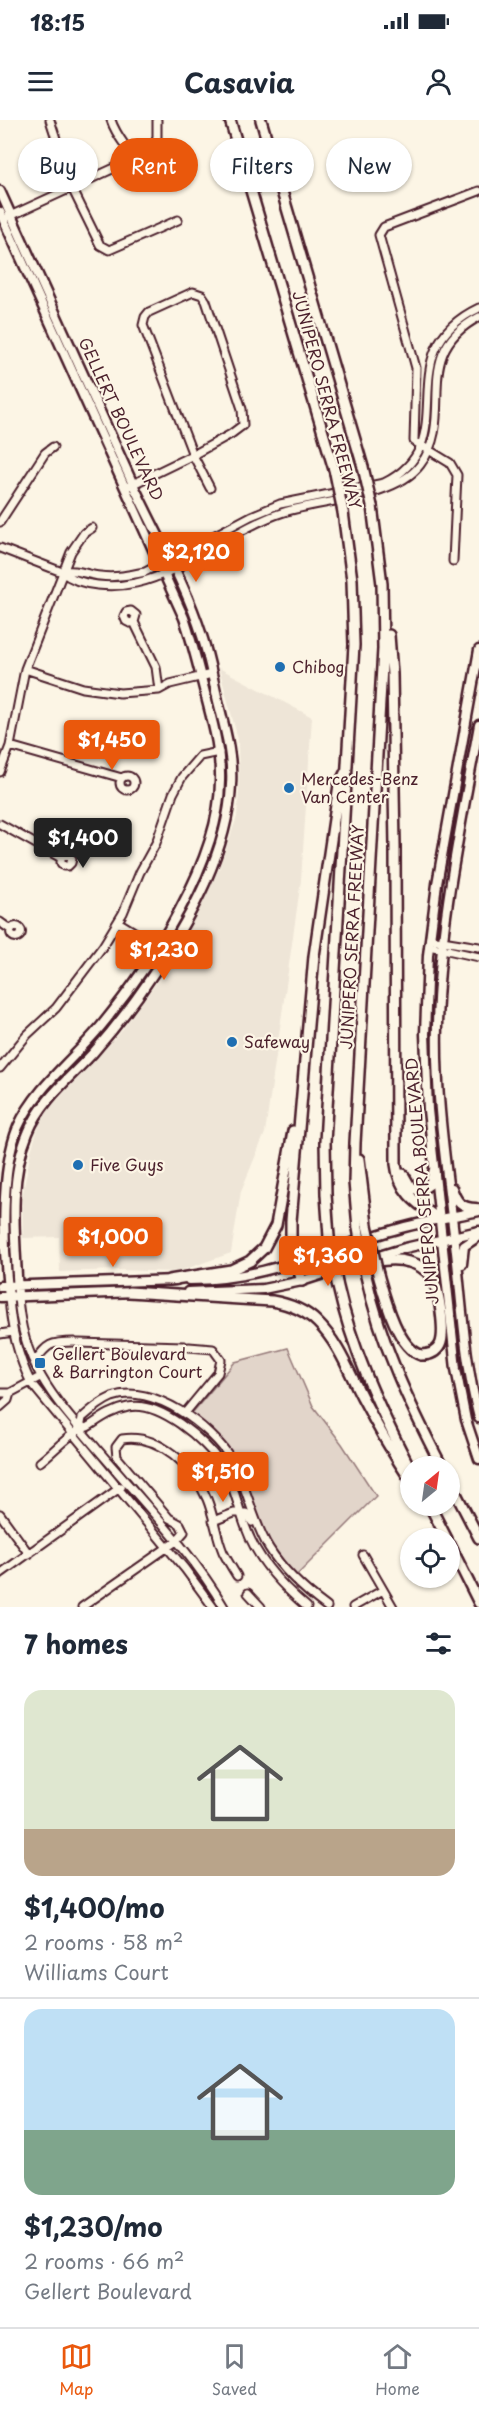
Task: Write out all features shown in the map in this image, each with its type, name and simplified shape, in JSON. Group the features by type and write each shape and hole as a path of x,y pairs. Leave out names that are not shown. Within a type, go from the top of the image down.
{"highway":[{"name":"JUNIPERO SERRA FREEWAY","path":"230,120 334,473 343,512 351,567 354,619 348,766 325,1148 329,1237 348,1327 366,1377 404,1456"},
{"name":"JUNIPERO SERRA FREEWAY","path":"261,120 363,467 380,558 383,597 383,662 355,1130 354,1182 363,1227 366,1276 379,1326 396,1375 436,1456"},
{"path":"380,558 391,659 394,750 394,1141 397,1173 402,1187 410,1198 440,1220"},
{"path":"302,1281 291,1247 290,1232 299,1118 319,911 339,785 348,766"},
{"path":"169,1280 231,1270 250,1261 264,1248 276,1225 294,1125 299,1118"},
{"path":"394,1141 401,1171 411,1188 421,1190 428,1186 434,1171"},
{"path":"345,1267 399,1260 413,1263 427,1272 438,1292 442,1329 441,1343 433,1353 421,1355 408,1347 394,1320 378,1274 363,1227"},
{"path":"129,1292 278,1302 308,1315 319,1323 331,1339 380,1431 400,1463"},
{"path":"460,1501 479,1538"},
{"path":"460,1565 479,1603"}],"main road":[{"name":"GELLERT BOULEVARD","path":"0,191 4,217 129,486 184,618 219,752 220,786 214,827 191,884 157,946 120,1002 87,1043 40,1092 18,1128 5,1179 4,1285 9,1297"},
{"name":"GELLERT BOULEVARD","path":"9,1297 18,1284 15,1187 28,1132 43,1106 117,1024 167,952 208,874 228,815 231,758 202,634 174,568 129,486"},
{"name":"JUNIPERO SERRA BOULEVARD","path":"479,650 429,942 425,1052 434,1171 458,1382 466,1420 479,1459"},
{"name":"JUNIPERO SERRA BOULEVARD","path":"479,725 442,945 437,1052 445,1167 471,1380 479,1418"},
{"path":"445,1167 455,1199 463,1207 479,1209"},
{"path":"4,1285 234,1278 296,1263 393,1230 479,1209"},
{"path":"9,1297 129,1292 240,1291 302,1281 387,1252 479,1233"},
{"path":"462,1303 462,1251 468,1242 479,1233"}],"street":[{"path":"50,120 56,138"},
{"path":"111,120 119,138"},
{"path":"157,120 157,138"},
{"path":"453,561 457,474 450,463 414,441 416,368 379,235 384,227 479,191"},
{"path":"4,217 63,192"},
{"path":"74,192 100,245 109,250 178,220"},
{"path":"129,486 193,455 243,425 242,409 206,301 202,295 193,292 149,312 145,317 144,325 193,455 210,488"},
{"path":"62,572 71,570 103,576 127,576 145,572 251,516 280,504 384,483 403,472 422,446 426,434 428,371 432,357 444,333 454,323 479,308"},
{"path":"0,548 62,572 68,578 113,586 134,584 164,574 255,524 283,512 386,489 406,480 420,465 434,436 440,359 456,333 479,317"},
{"path":"0,522 45,453 53,447"},
{"path":"0,772 10,746 25,669 71,552 84,533 92,528"},
{"path":"134,622 156,667 159,690"},
{"path":"25,669 83,688 120,693 159,690 170,684 212,674"},
{"path":"10,746 122,778"},
{"path":"0,1068 27,1035 56,1008 118,922 156,843 173,794 182,777 200,756 219,752"},
{"path":"0,824 61,858"},
{"path":"0,922 11,930"},
{"path":"118,922 167,952"},
{"path":"429,942 479,957"},
{"path":"442,945 479,947"},
{"name":"GELLERT BOULEVARD","path":"9,1297 13,1332 22,1367 31,1383 168,1548 210,1606"},
{"name":"GELLERT BOULEVARD","path":"9,1297 40,1377 57,1403 175,1542 224,1607"},
{"path":"0,1334 13,1332"},
{"path":"34,1362 44,1347 62,1342 213,1349 221,1360 218,1373 185,1413"},
{"path":"0,1393 10,1393 40,1377"},
{"path":"0,1407 8,1400 10,1393"},
{"path":"80,1429 82,1418 95,1406 114,1396 130,1395 161,1401 185,1413 213,1436 230,1458 243,1481 254,1517 267,1544 290,1576 327,1607"},
{"path":"40,1462 80,1429 88,1427 106,1414 130,1406 146,1408 169,1417 202,1441 222,1465 247,1531 260,1556 294,1596 307,1607"},
{"path":"82,1607 168,1548 183,1535 184,1529 169,1518 117,1457 116,1447 122,1439 135,1437 156,1442 173,1454 206,1498 224,1553 237,1576"},
{"path":"0,1574 126,1483"},
{"path":"213,1521 241,1512 249,1516 260,1540 267,1544"},
{"path":"0,1514 29,1554"},
{"path":"363,1555 393,1607"},
{"path":"353,1607 383,1590"},
{"path":"248,1593 261,1607"},
{"path":"210,1606 218,1598"}],"shaded area":[{"path":"219,668 312,717 301,880 265,1133 241,1191 231,1253 177,1272 117,1270 60,1272 59,1237 23,1238 22,1197 31,1151 39,1125 47,1111 120,1033 162,975 219,869 237,817 239,790 238,739"},
{"path":"288,1348 313,1406 342,1444 376,1496 291,1581 274,1559 260,1535 229,1464 188,1418 235,1362"}],"place":[{"name":"Chibog","path":"280,667"},
{"name":"Mercedes-Benz Van Center","path":"289,788"},
{"name":"Safeway","path":"232,1042"},
{"name":"Five Guys","path":"78,1165"},
{"name":"Gellert Boulevard & Barrington Court","path":"40,1363"}]}
